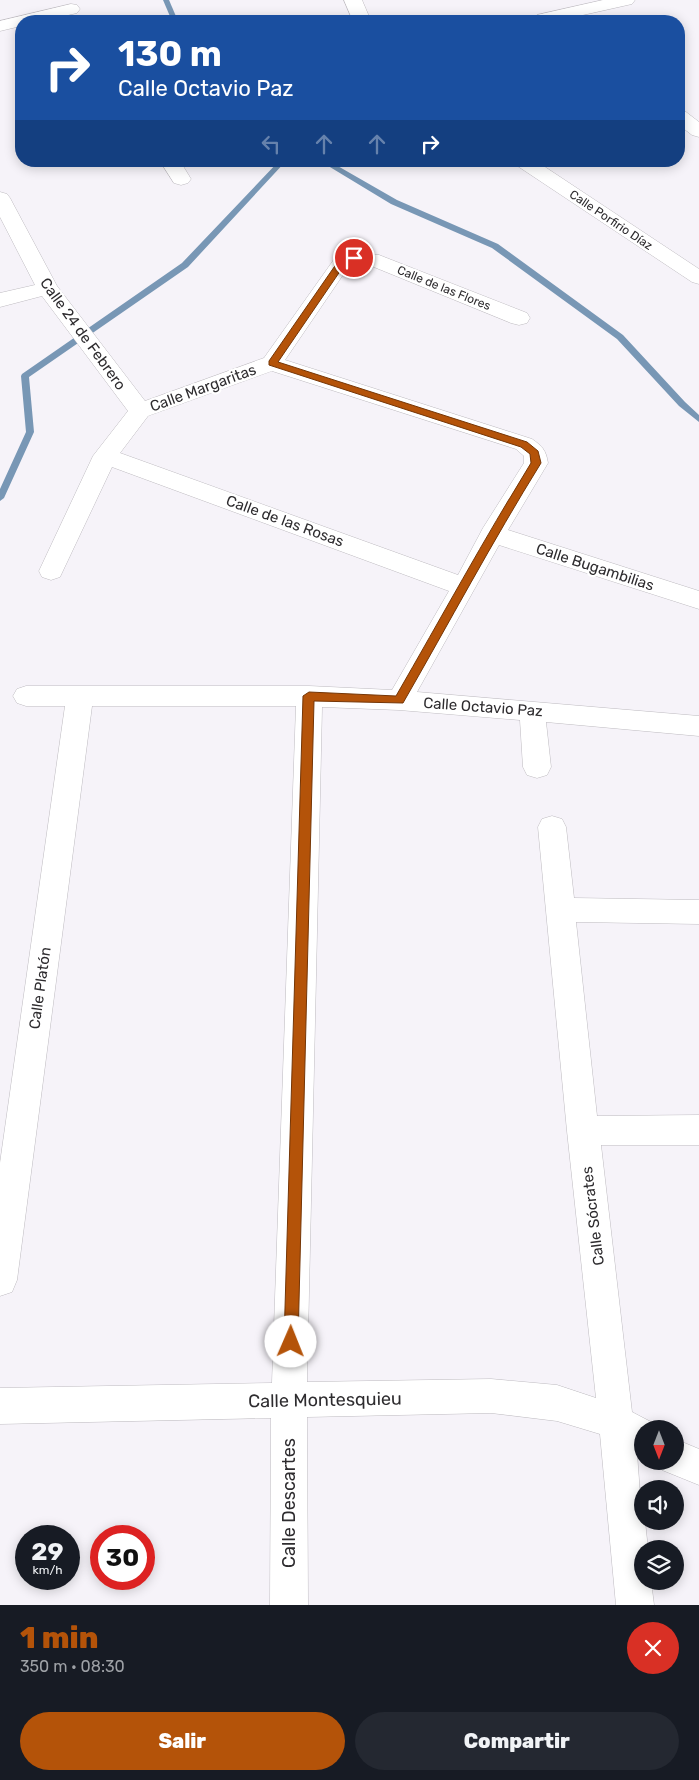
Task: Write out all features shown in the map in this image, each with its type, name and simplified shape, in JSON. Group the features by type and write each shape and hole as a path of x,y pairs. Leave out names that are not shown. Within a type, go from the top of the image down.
{"street":[{"path":"353,0 359,15"},
{"path":"565,15 626,0"},
{"path":"530,4 540,15"},
{"path":"50,15 72,10"},
{"path":"0,26 15,23"},
{"path":"685,120 699,131"},
{"path":"174,167 182,179"},
{"name":"Calle Porfirio Díaz","path":"533,167 699,278"},
{"name":"Calle 24 de Febrero","path":"0,198 47,288 140,411"},
{"name":"Calle de las Flores","path":"272,363 342,262 354,258 372,259 519,318"},
{"path":"0,300 47,288"},
{"name":"Calle Margaritas","path":"140,411 272,363 524,444 535,453 536,463 492,534 465,587 399,700"},
{"path":"51,571 105,456 140,411"},
{"name":"Calle de las Rosas","path":"105,456 465,587"},
{"name":"Calle Bugambilias","path":"492,534 699,600"},
{"name":"Calle Octavio Paz","path":"26,696 309,696 399,700 699,726"},
{"name":"Calle Platón","path":"0,1280 80,696"},
{"name":"Calle Descartes","path":"289,1605 290,1400 309,696"},
{"path":"532,711 538,767"},
{"name":"Calle Sócrates","path":"552,827 562,910 583,1131 629,1430 635,1605"},
{"path":"562,910 699,912"},
{"path":"583,1131 699,1130"},
{"name":"Calle Montesquieu","path":"0,1406 490,1396 556,1403 629,1430"},
{"path":"684,1461 699,1467"}],"waterway":[{"path":"166,0 172,15"},
{"path":"0,498 30,432 25,376 185,265 277,167"},
{"path":"333,167 394,202 495,246 620,337 682,404 699,419"}],"route":[{"path":"291,1342 309,696 399,700 465,587 492,534 536,463 535,453 524,444 272,363 342,262 354,258"}]}
